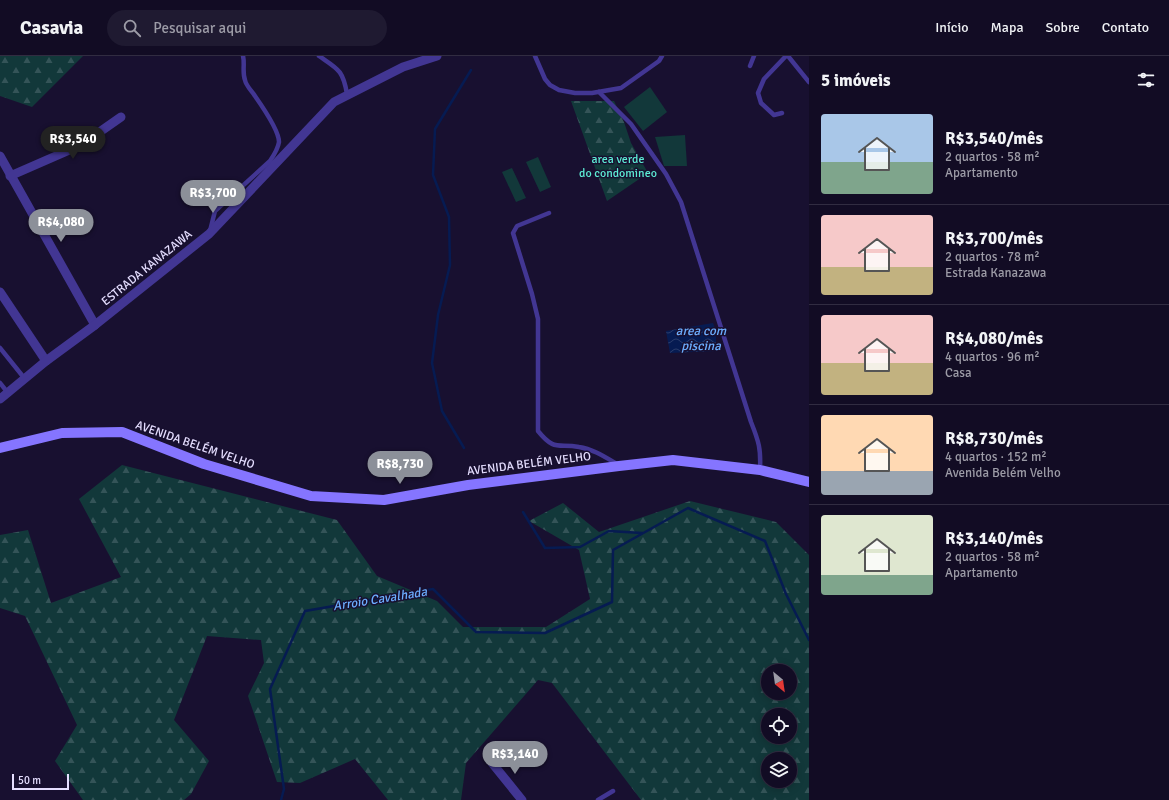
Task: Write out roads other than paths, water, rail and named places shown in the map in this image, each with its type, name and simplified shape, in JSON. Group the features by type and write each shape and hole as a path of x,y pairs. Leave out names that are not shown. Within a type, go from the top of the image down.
{"main road":[{"name":"AVENIDA BELÉM VELHO","path":"0,448 62,433 122,432 204,464 311,496 384,500 468,485 673,460 760,470 809,482"}],"street":[{"name":"ESTRADA KANAZAWA","path":"0,399 46,361 95,325 209,234 334,102 347,94 403,67 437,56"},
{"path":"10,176 81,145 121,117"},
{"path":"0,156 95,325"},
{"path":"0,292 46,361"},
{"path":"492,763 522,800"}],"lane":[{"path":"209,234 215,211 270,161 279,142 277,134 258,100 245,81 245,64 243,56"},
{"path":"319,56 340,72 347,94"},
{"path":"535,56 545,79 550,85 559,90 574,93 600,92 621,88 659,61 662,56"},
{"path":"750,66 754,56"},
{"path":"782,113 774,115 761,103 758,93 764,80 787,56 809,82"},
{"path":"600,92 631,124 666,174 681,202 757,438 761,453 760,470"},
{"path":"549,213 517,226 513,233 532,294 538,319 538,431 545,439 553,444 579,447 596,452 619,466"},
{"path":"0,348 25,379"},
{"path":"0,383 8,393"},
{"path":"598,800 613,791"}],"water":[{"name":"area com piscina","path":"713,323 716,331 716,351 670,353 666,331"}],"waterway":[{"path":"464,448 442,411 432,363 438,315 450,265 449,217 433,175 435,129 471,70"},
{"name":"Arroio Cavalhada","path":"281,800 284,789 270,689 305,611 433,589 476,632 545,633 612,602 613,550 688,508 765,541 786,594 809,640"},
{"path":"523,512 545,548 580,547 609,531 642,533"}],"park label":[{"name":"area verde do condomineo","path":"618,166"}]}
